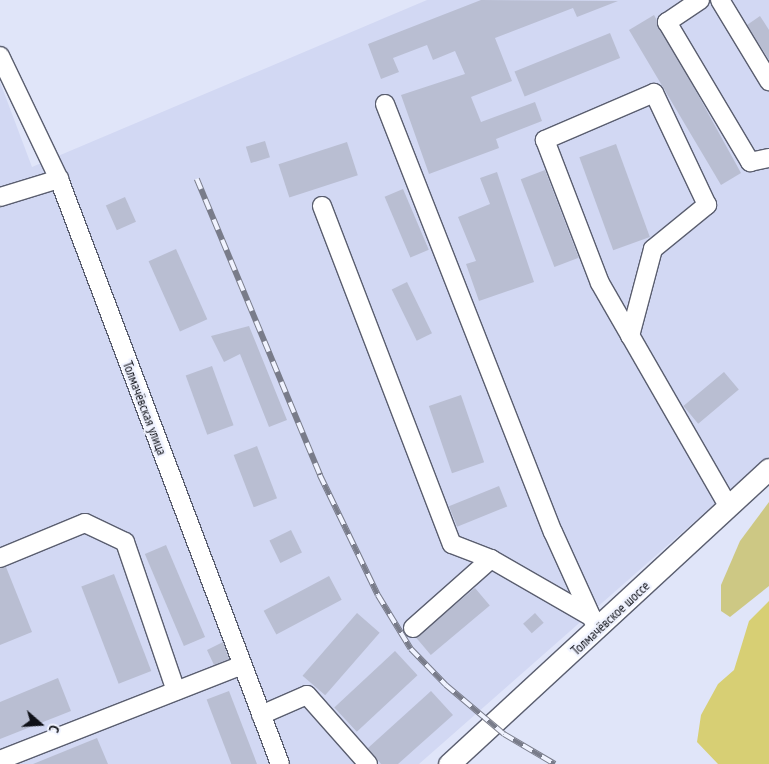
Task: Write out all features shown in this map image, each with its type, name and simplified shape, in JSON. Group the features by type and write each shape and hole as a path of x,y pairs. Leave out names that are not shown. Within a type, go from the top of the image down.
{"main road":[{"name":"Толмачёвское шоссе","path":"449,764 594,623 769,469"}],"street":[{"path":"700,0 667,22 750,162 769,158"},
{"path":"720,0 769,81"},
{"name":"Толмачёвская улица","path":"0,56 59,179 280,764"},
{"path":"630,336 653,249 707,205 654,93 545,140 600,283 630,336 728,507"},
{"path":"386,104 553,532 594,623"},
{"path":"0,197 59,179"},
{"path":"322,206 452,544 491,559 594,623"},
{"path":"0,558 85,523 125,542 176,691"},
{"path":"412,628 491,559"},
{"path":"0,760 242,665"},
{"path":"261,715 307,695 368,764"}],"shaded area":[{"path":"427,0 769,0 769,456 419,764 0,764 0,82 32,167"},
{"path":"769,502 769,586 730,617 721,611 721,585 740,541"},
{"path":"769,601 769,764 718,764 697,742 701,715 718,684 734,670 749,621"}],"building":[{"path":"481,0 618,1 577,17 573,8 495,38 512,81 471,97 481,122 535,102 542,121 496,139 499,148 429,174 401,95 465,74 455,51 433,60 427,45 393,58 399,72 381,79 368,44"},
{"path":"654,15 741,173 721,185 629,30"},
{"path":"760,16 769,30 769,60 747,25"},
{"path":"610,33 620,58 525,97 515,72"},
{"path":"265,141 270,157 251,163 246,147"},
{"path":"347,142 358,175 289,198 279,164"},
{"path":"616,144 650,237 613,250 579,157"},
{"path":"545,170 579,258 554,267 521,179"},
{"path":"497,172 534,282 479,301 466,264 476,261 458,217 490,204 480,178"},
{"path":"403,189 429,250 410,258 385,197"},
{"path":"125,197 136,222 117,230 106,206"},
{"path":"176,249 207,319 180,332 149,261"},
{"path":"407,282 432,333 417,341 392,289"},
{"path":"249,326 287,420 269,427 240,354 224,362 211,336"},
{"path":"212,366 234,425 207,435 186,376"},
{"path":"724,372 739,390 698,424 683,406"},
{"path":"461,395 484,462 452,473 429,406"},
{"path":"257,446 277,498 254,507 234,455"},
{"path":"499,486 507,506 457,527 449,506"},
{"path":"291,530 302,552 280,563 269,541"},
{"path":"166,545 205,637 184,646 145,554"},
{"path":"6,567 32,632 0,645 0,568"},
{"path":"114,574 151,671 119,684 81,587"},
{"path":"329,576 342,600 276,635 264,611"},
{"path":"475,588 490,606 431,655 416,637"},
{"path":"357,613 380,633 325,695 303,676"},
{"path":"535,613 544,623 532,633 523,624"},
{"path":"223,642 229,659 214,665 207,650"},
{"path":"395,651 418,675 357,732 334,708"},
{"path":"58,678 71,711 0,739 0,702"},
{"path":"229,691 257,764 231,764 207,700"},
{"path":"431,691 453,715 398,764 381,764 368,748"},
{"path":"97,738 108,764 33,764"}],"railway":[{"path":"197,179 320,475 378,595 411,649 446,685 504,734 555,764"}]}
